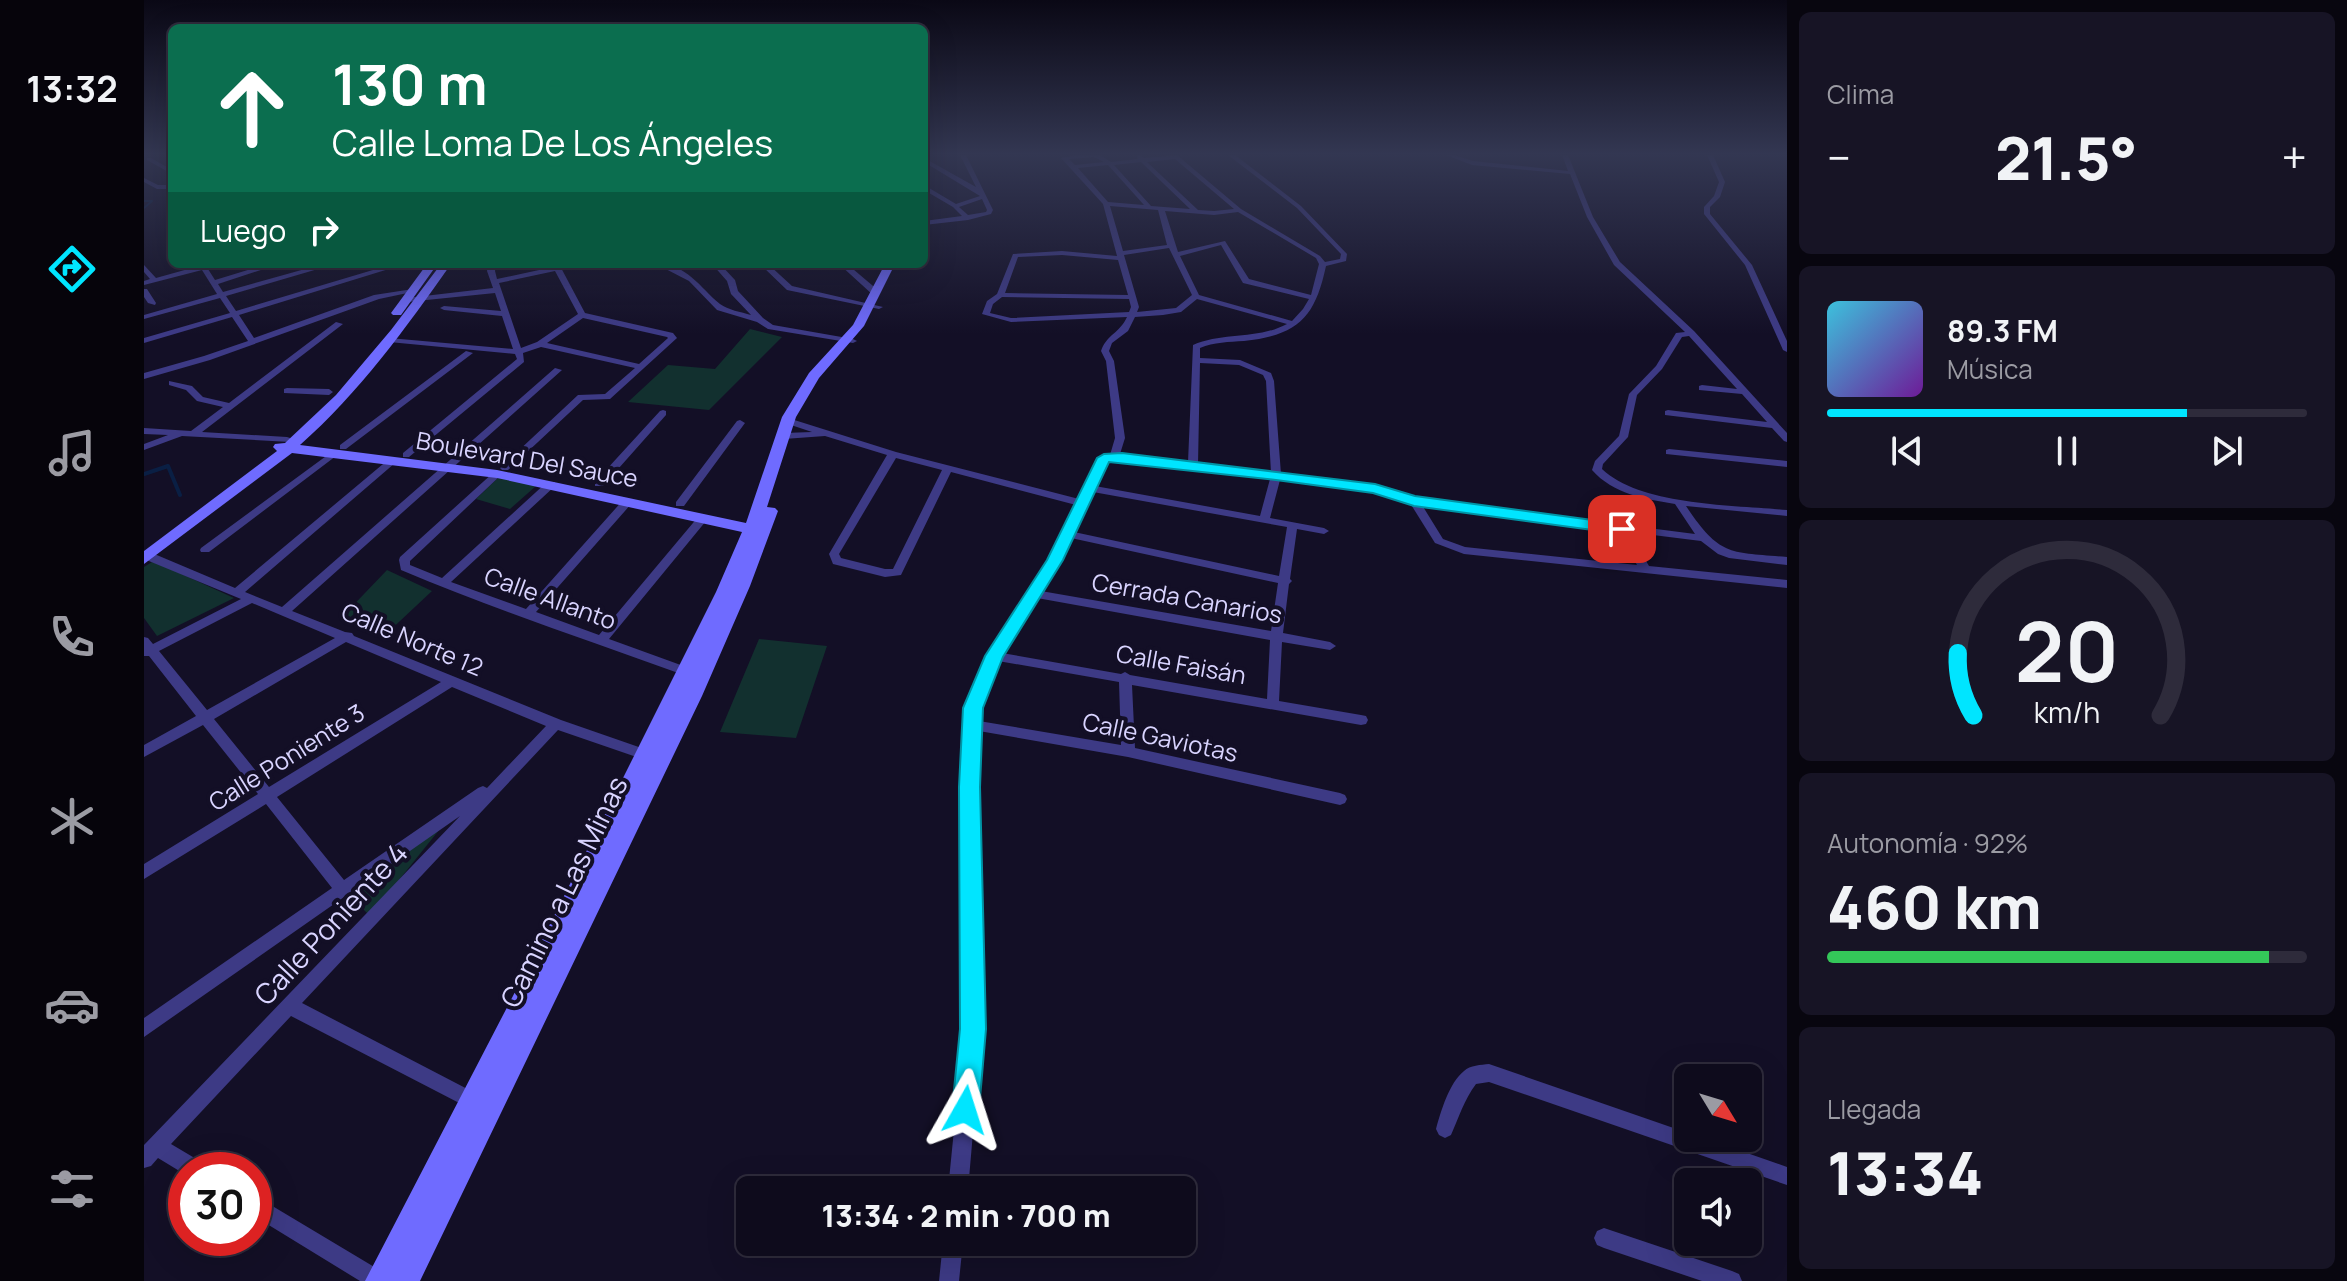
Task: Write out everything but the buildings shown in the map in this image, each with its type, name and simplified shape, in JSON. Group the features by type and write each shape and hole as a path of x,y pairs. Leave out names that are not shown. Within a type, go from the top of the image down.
{"street":[{"path":"965,215 968,218"},
{"path":"928,222 984,215"},
{"path":"1109,215 1135,307 1125,329 1108,342 1105,351 1110,361 1120,438 1114,457"},
{"path":"1163,215 1171,246 1196,296 1295,324"},
{"path":"1193,466 1197,360 1194,350 1204,343 1268,336 1295,324 1304,317 1315,298 1323,264 1318,257 1247,215"},
{"path":"1306,215 1344,254 1344,260 1340,262 1323,264"},
{"path":"1589,215 1617,263 1691,333 1787,439"},
{"path":"1708,215 1748,265 1787,350"},
{"path":"1176,255 1224,243 1246,281 1315,298"},
{"path":"1171,246 1120,256 1078,253 1015,255 1000,295 986,309 987,316 1011,320 1175,311 1196,296"},
{"path":"144,267 154,280"},
{"path":"144,283 195,268"},
{"path":"203,268 252,341"},
{"path":"213,283 262,268"},
{"path":"144,317 318,268"},
{"path":"144,341 388,268"},
{"path":"146,558 288,444 348,389 389,340 431,268"},
{"path":"288,444 329,392 442,268"},
{"path":"236,593 399,458 516,367 521,360 490,268"},
{"path":"144,376 377,297 414,296 495,286 550,268"},
{"path":"557,268 582,315"},
{"path":"669,268 692,279 720,308 760,320"},
{"path":"720,268 731,280 734,292 760,320 771,327 849,340"},
{"path":"768,268 790,288 874,306"},
{"path":"848,268 876,293"},
{"path":"759,526 791,429 818,382 849,340 869,325 876,293 888,268"},
{"path":"874,306 897,268"},
{"path":"144,291 152,303"},
{"path":"1000,295 1132,297"},
{"path":"444,308 505,314"},
{"path":"389,340 518,352 540,344 582,315 673,335 606,397 581,397 501,471"},
{"path":"193,434 339,324"},
{"path":"1775,329 1787,327"},
{"path":"1691,333 1679,335 1659,367 1633,394 1623,437 1596,466 1600,476 1618,486 1679,503 1787,513"},
{"path":"540,344 639,366"},
{"path":"205,550 469,353"},
{"path":"1197,360 1240,363 1267,373 1276,475 1264,521"},
{"path":"284,611 558,370"},
{"path":"172,383 189,388 200,399 231,406"},
{"path":"1702,388 1745,392"},
{"path":"287,391 329,392"},
{"path":"599,484 663,413"},
{"path":"1668,413 1776,426"},
{"path":"680,504 740,423"},
{"path":"791,429 824,434 1081,503"},
{"path":"144,431 288,444"},
{"path":"144,447 181,434"},
{"path":"144,438 288,444"},
{"name":"Boulevard Del Sauce","path":"288,444 599,484 759,526"},
{"path":"1669,452 1787,464"},
{"path":"893,454 834,554 837,561 885,573 897,572 948,468"},
{"path":"959,1176 973,1029 971,725 978,692 994,656 1035,594 1104,458 1276,475 1375,489 1414,501 1702,538"},
{"name":"Boulevard Del Sauce","path":"501,471 702,519 759,526"},
{"name":"Calle Allanto","path":"501,471 403,564 443,583 685,671"},
{"path":"443,583 551,484"},
{"path":"1088,488 1324,531"},
{"path":"528,614 628,501"},
{"path":"1414,501 1439,541 1457,549 1787,584"},
{"path":"1679,503 1710,547 1728,555 1787,561"},
{"path":"601,641 702,519"},
{"name":"Camino a Las Minas","path":"404,1281 552,989 652,757 685,671 759,526"},
{"name":"Camino a Las Minas","path":"380,1281 550,948 739,596 759,526"},
{"path":"1273,703 1276,638 1292,526"},
{"path":"1622,529 1645,569"},
{"path":"1067,534 1286,581"},
{"name":"Calle Norte 12","path":"146,558 348,636 556,724 652,757"},
{"name":"Cerrada Canarios","path":"1035,594 1330,646"},
{"path":"250,599 146,648 342,889"},
{"path":"144,752 348,636"},
{"name":"Calle Faisán","path":"994,656 1361,720"},
{"path":"1125,677 1128,752"},
{"name":"Calle Poniente 3","path":"144,872 453,680"},
{"name":"Calle Poniente 4","path":"150,1153 556,724"},
{"name":"Calle Gaviotas","path":"971,725 1128,752 1340,799"},
{"path":"144,1028 503,778"},
{"path":"290,1006 471,1100"},
{"path":"1445,1129 1452,1102 1462,1087 1471,1076 1489,1073 1787,1176"},
{"path":"272,1216 380,1281"},
{"path":"1604,1238 1732,1281"},
{"path":"949,1281 952,1256"}],"green space":[{"path":"750,329 782,337 709,410 628,402 668,365 715,369"},
{"path":"500,476 536,486 510,509 476,499"},
{"path":"152,562 234,598 157,636 144,618 144,567"},
{"path":"387,570 432,591 384,636 341,618"},
{"path":"759,639 827,646 796,738 720,732"},
{"path":"448,819 370,916 347,893"}],"waterway":[{"path":"144,474 168,466 180,495"}],"route":[{"path":"965,1110 973,1029 970,787 973,708 994,656 1055,560 1104,458 1122,457 1276,475 1375,489 1414,501 1622,529"}]}
